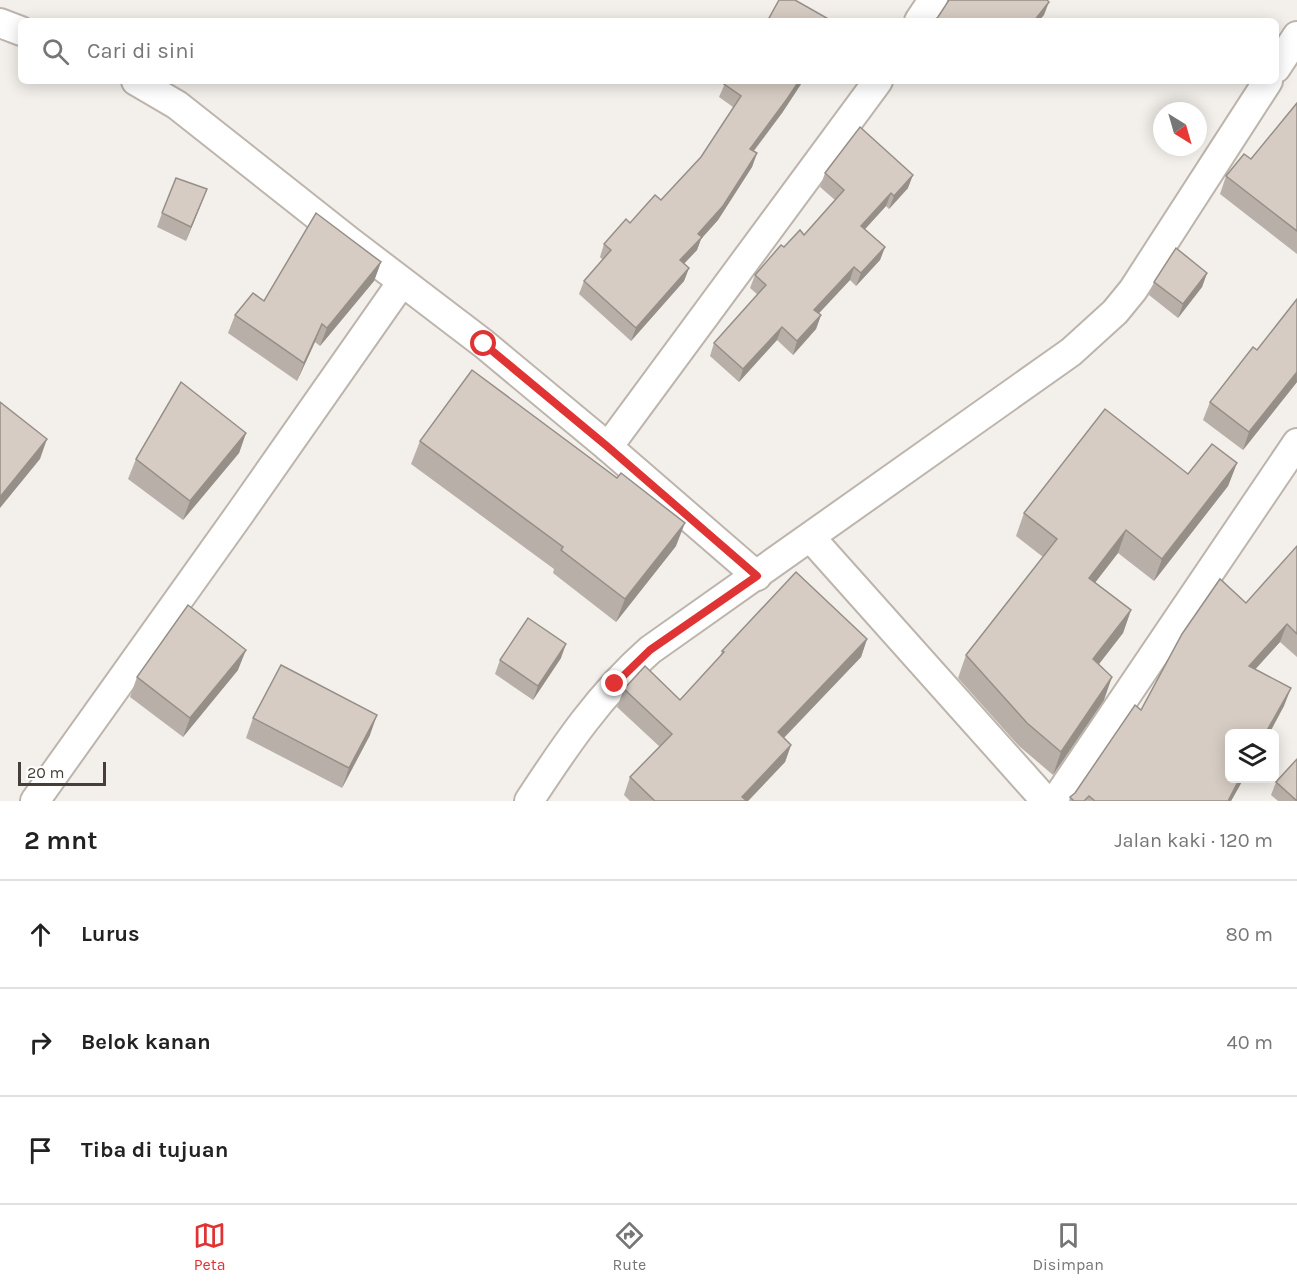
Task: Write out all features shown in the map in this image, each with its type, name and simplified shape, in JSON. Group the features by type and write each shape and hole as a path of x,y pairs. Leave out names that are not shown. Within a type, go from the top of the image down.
{"street":[{"path":"921,18 933,0"},
{"path":"1279,63 1297,36"},
{"path":"141,84 177,105 484,344 608,447 757,576"},
{"path":"608,447 876,84"},
{"path":"529,801 579,726 631,667 650,650 1071,352 1115,312 1150,264 1266,84"},
{"path":"35,801 402,282"},
{"path":"1055,801 1297,443"},
{"path":"811,538 1046,801"}],"building":[{"path":"779,0 795,0 827,18 769,18"},
{"path":"949,0 1047,0 1049,2 1036,18 938,17"},
{"path":"724,84 797,84 750,149 757,153 723,206 698,234 702,237 680,260 689,268 636,328 584,281 611,250 604,244 626,219 630,223 655,195 661,200 701,157 741,96"},
{"path":"1297,103 1297,231 1226,176 1244,154 1251,159"},
{"path":"860,127 913,175 894,196 891,193 861,226 885,247 861,273 854,267 814,310 821,315 797,341 782,327 743,369 714,343 766,285 755,275 781,245 784,247 800,230 804,235 844,190 825,173"},
{"path":"176,178 207,189 191,227 162,213"},
{"path":"316,213 381,262 327,328 322,324 304,363 235,315 253,293 264,301"},
{"path":"1176,248 1207,273 1183,304 1154,282"},
{"path":"1297,299 1297,372 1249,432 1210,402 1253,347 1257,350"},
{"path":"472,370 617,478 621,473 685,523 625,599 561,550 563,547 420,441"},
{"path":"181,382 246,433 190,501 136,459"},
{"path":"0,402 47,439 0,497"},
{"path":"1105,409 1188,474 1212,444 1237,463 1162,559 1126,530 1089,578 1131,610 1093,659 1112,677 1061,752 1027,723 966,655 1057,539 1024,513"},
{"path":"1297,546 1297,634 1287,624 1249,666 1291,688 1268,729 1225,729 1225,783 1237,783 1228,801 1095,801 1089,796 1084,801 1074,801 1070,797 1135,705 1141,710 1182,634 1220,579 1246,603"},
{"path":"796,572 867,639 778,732 791,745 742,797 747,801 655,801 630,777 672,734 624,689 645,666 680,700"},
{"path":"188,605 246,650 190,718 137,677"},
{"path":"528,618 566,644 538,686 500,660"},
{"path":"281,665 377,715 349,768 253,718"},
{"path":"1297,759 1297,801 1277,783"}],"route":[{"path":"484,344 608,447 757,576 650,650 615,684"}]}
